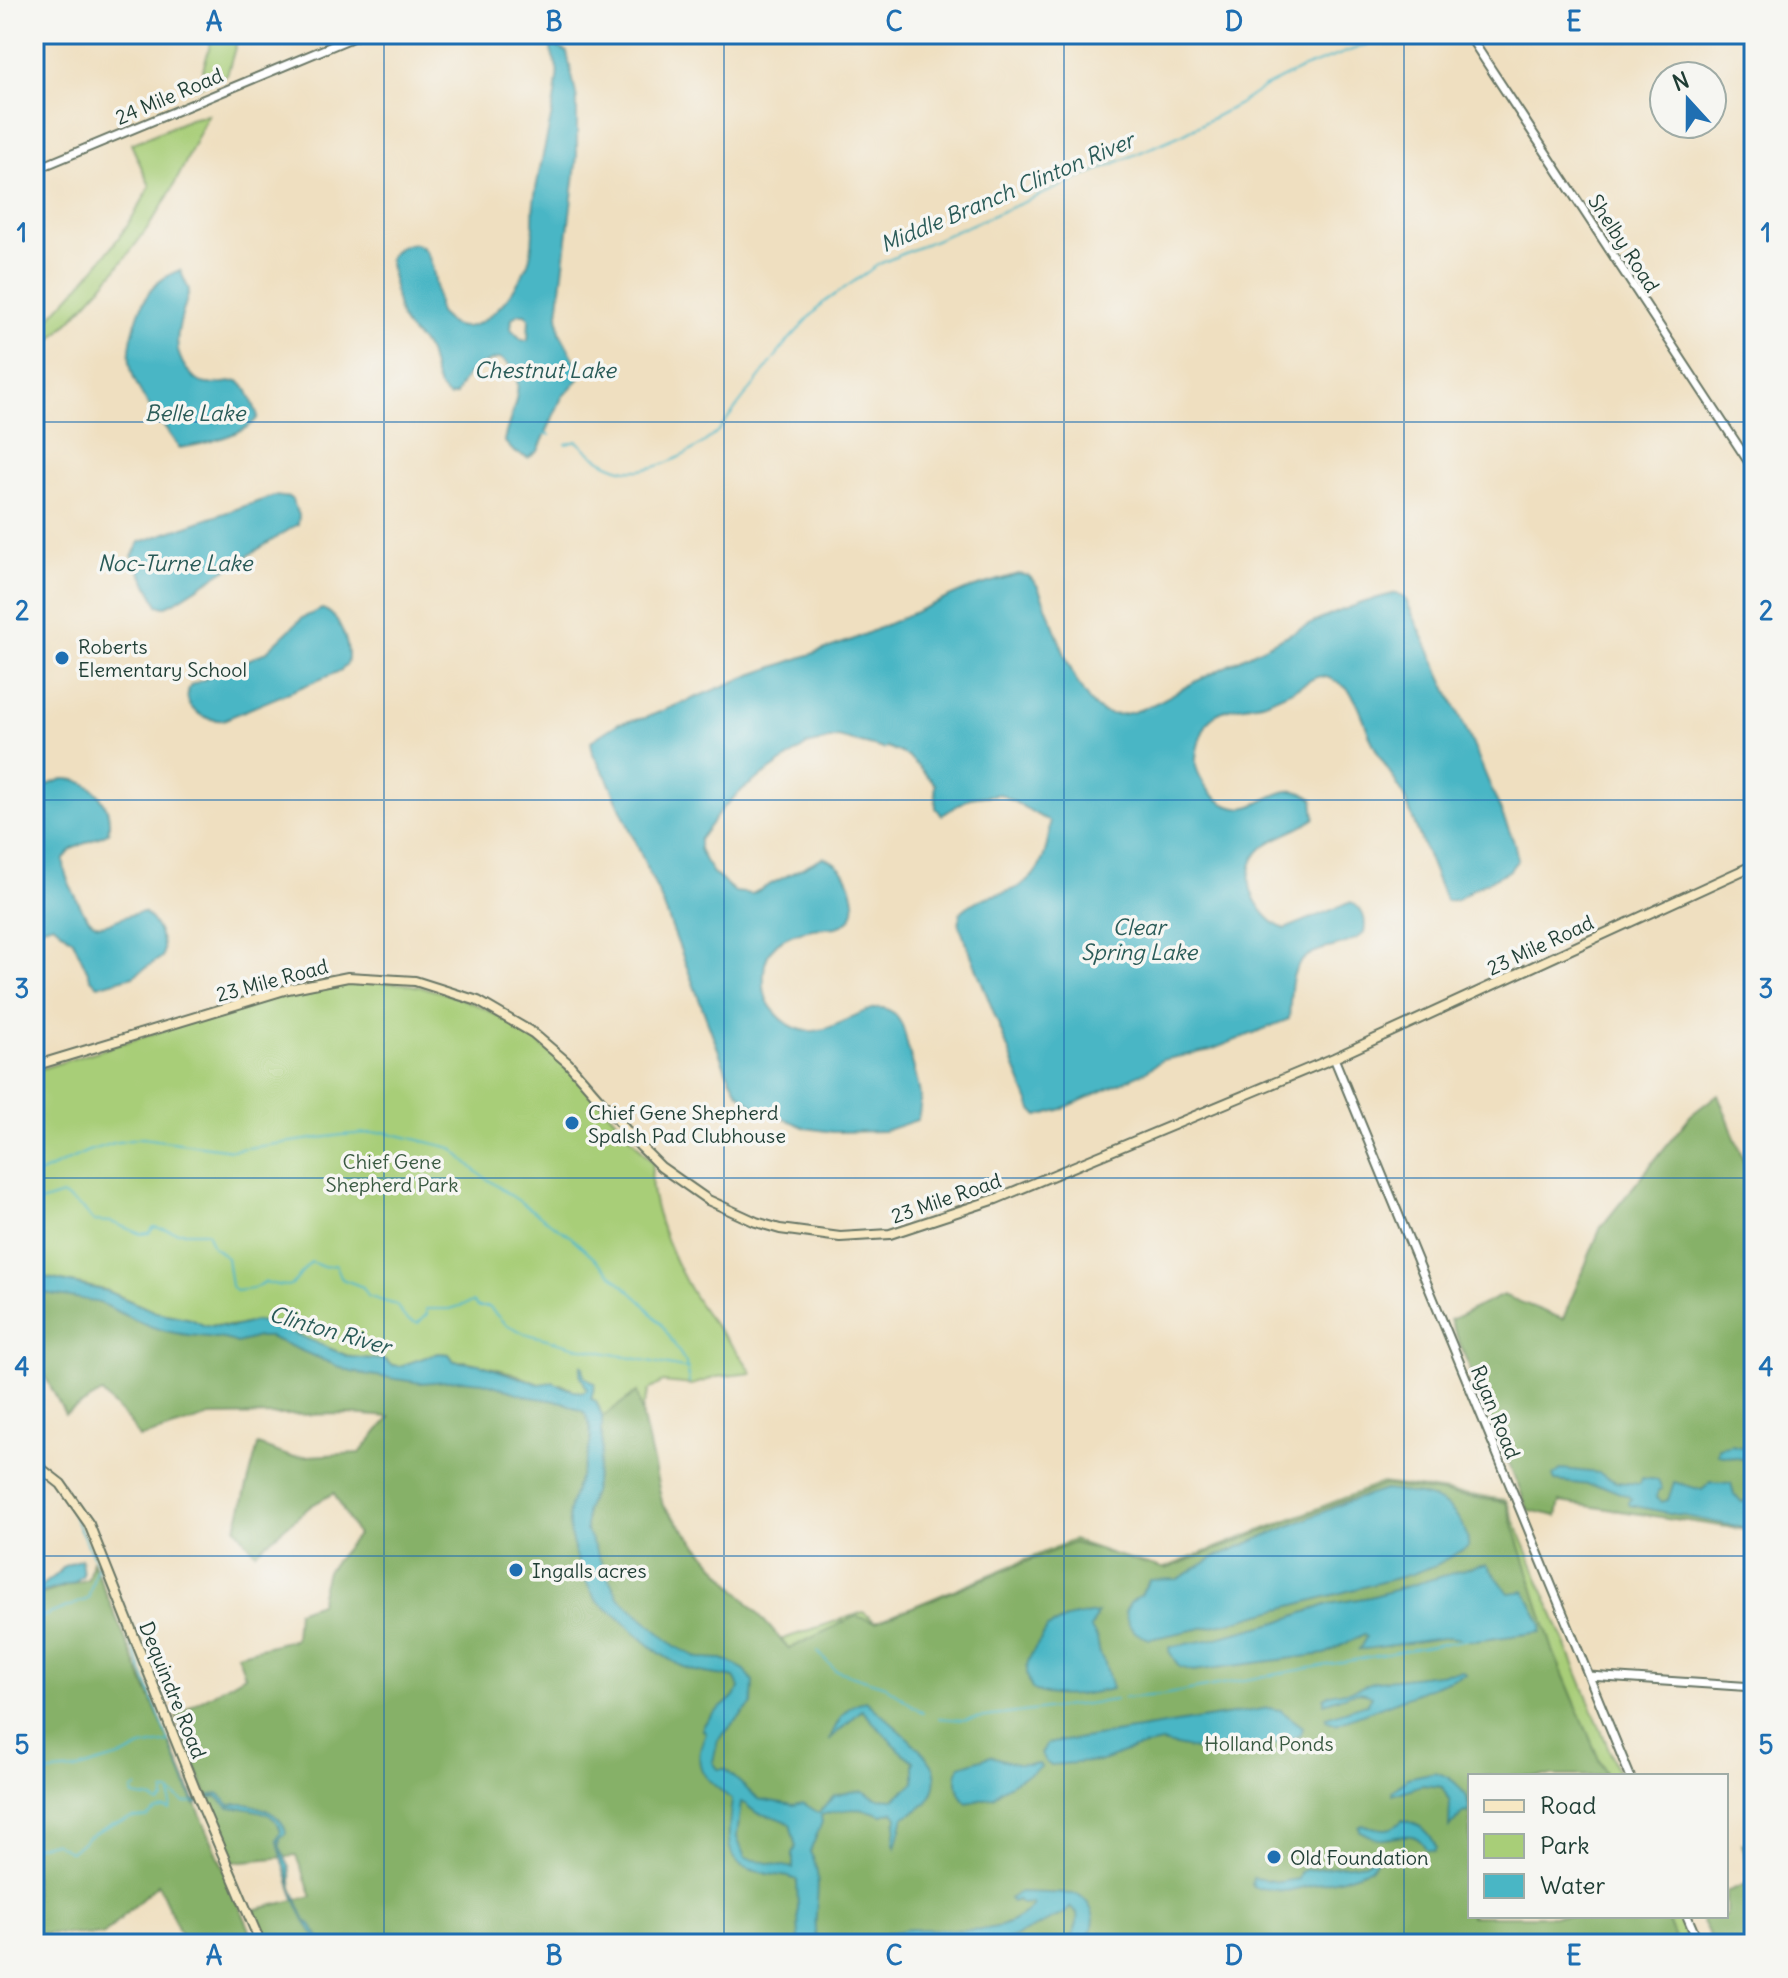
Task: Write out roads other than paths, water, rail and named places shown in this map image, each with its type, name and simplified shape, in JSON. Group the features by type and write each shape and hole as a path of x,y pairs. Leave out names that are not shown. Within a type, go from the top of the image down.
{"main road":[{"name":"23 Mile Road","path":"34,1066 288,989 333,979 374,977 415,981 478,1001 533,1033 568,1063 661,1167 708,1200 756,1222 780,1229 865,1237 890,1234 996,1199 1334,1058 1754,865"},
{"name":"Dequindre Road","path":"34,1463 61,1484 89,1524 261,1944"}],"street":[{"name":"24 Mile Road","path":"34,170 361,34"},
{"name":"Shelby Road","path":"1468,34 1754,470"},
{"name":"Ryan Road","path":"1334,1058 1629,1774"},
{"path":"1589,1676 1754,1687"},
{"path":"1688,1918 1699,1944"}],"water":[{"name":"Chestnut Lake","path":"557,34 566,34 559,48 567,52 577,99 577,156 558,314 560,333 579,368 580,378 562,397 538,451 528,458 514,452 504,441 518,386 510,366 500,358 485,363 468,375 456,395 449,397 437,383 427,349 402,320 389,259 397,249 409,244 425,250 433,270 439,313 453,325 465,327 476,324 508,297 528,263 532,249 534,202 558,75 551,52","holes":["525,314 529,318 528,340 522,340 511,329 512,318"]},
{"name":"Belle Lake","path":"180,270 189,290 178,330 181,360 201,383 239,381 248,391 258,416 246,428 235,433 179,448 137,385 130,356 133,331 146,298 159,281"},
{"name":"Noc-Turne Lake","path":"274,496 291,498 299,515 298,524 173,603 164,607 158,605 132,556 140,542"},
{"name":"Clear Spring Lake","path":"1018,574 1029,576 1037,585 1070,667 1086,696 1099,710 1116,715 1157,703 1321,619 1397,593 1405,598 1470,738 1514,842 1518,860 1509,871 1457,900 1446,901 1405,799 1376,749 1358,705 1350,692 1335,681 1317,677 1268,701 1215,715 1207,724 1196,759 1197,768 1210,792 1225,804 1239,808 1286,791 1299,792 1313,799 1315,818 1266,845 1253,861 1250,886 1260,908 1285,929 1351,902 1363,915 1364,933 1347,943 1315,952 1298,965 1292,983 1289,1019 1211,1050 1162,1060 1145,1072 1062,1109 1038,1116 1032,1110 959,924 960,913 970,905 1018,887 1034,874 1044,856 1050,822 1000,794 970,798 942,815 936,808 935,784 908,756 887,747 884,749 838,737 807,745 743,789 723,808 699,840 699,849 713,873 735,892 752,894 823,857 841,869 853,896 851,917 840,926 795,933 773,947 765,962 766,998 775,1012 793,1027 811,1031 828,1028 875,1008 888,1009 899,1020 905,1033 919,1088 919,1112 917,1120 884,1131 833,1132 806,1128 753,1105 738,1092 726,1070 661,899 607,778 593,754 591,741 619,723 645,718 751,675 852,640 965,590"},
{"path":"322,609 334,617 346,640 347,664 340,671 223,720 208,718 190,706 188,693 191,685 266,652 302,618"},
{"path":"63,779 92,788 108,812 108,833 72,849 64,859 67,877 83,911 97,924 144,912 156,927 163,946 162,957 133,976 98,986 91,979 73,940 53,924 34,930 34,790"},
{"path":"34,1275 106,1291 156,1312 191,1319 203,1325 233,1327 256,1321 269,1323 350,1357 385,1360 391,1365 400,1366 438,1353 449,1354 454,1361 479,1364 539,1384 553,1382 583,1392 587,1389 580,1374 583,1365 584,1376 595,1384 591,1399 596,1401 602,1415 602,1450 586,1512 586,1530 618,1597 676,1647 699,1658 730,1662 745,1670 753,1681 752,1704 718,1740 713,1762 718,1769 725,1769 758,1799 794,1805 803,1803 819,1813 834,1796 850,1792 863,1791 876,1798 894,1799 914,1782 914,1761 900,1751 862,1710 829,1740 847,1710 866,1701 930,1762 936,1778 931,1796 920,1808 904,1817 896,1848 897,1817 893,1812 882,1815 852,1809 821,1815 822,1822 810,1852 818,1885 818,1944 799,1944 797,1880 753,1870 736,1861 729,1835 732,1800 708,1779 700,1765 699,1756 706,1733 702,1729 740,1688 734,1678 681,1666 652,1647 597,1601 580,1568 572,1543 569,1511 591,1436 584,1412 563,1402 530,1397 483,1382 421,1383 351,1372 269,1337 237,1343 178,1334 145,1324 101,1304 34,1291","holes":["741,1802 756,1812 790,1824 796,1847 793,1868 745,1858 737,1837"]},
{"path":"1732,1445 1754,1450 1754,1461 1718,1455 1719,1448"},
{"path":"1562,1469 1599,1473 1616,1482 1640,1484 1642,1478 1658,1480 1662,1489 1658,1491 1657,1498 1662,1502 1668,1500 1674,1482 1702,1490 1711,1482 1731,1483 1734,1494 1742,1502 1754,1498 1754,1530 1629,1505 1631,1499 1628,1496 1605,1487 1555,1481 1553,1476"},
{"path":"1385,1490 1428,1497 1447,1506 1464,1529 1468,1547 1412,1574 1231,1622 1150,1639 1130,1626 1125,1612 1150,1580 1178,1579 1213,1558 1347,1502"},
{"path":"81,1559 83,1575 74,1583 40,1593 37,1591 62,1567"},
{"path":"1487,1565 1509,1593 1525,1591 1542,1625 1541,1632 1475,1641 1449,1637 1359,1650 1366,1637 1364,1634 1325,1654 1193,1671 1179,1667 1169,1651 1170,1647 1278,1622 1329,1604 1370,1597"},
{"path":"1097,1613 1091,1629 1097,1638 1112,1689 1060,1696 1032,1689 1028,1679 1028,1663 1047,1628 1070,1617"},
{"path":"1463,1671 1466,1674 1336,1724 1326,1720 1326,1717 1367,1704 1372,1696 1360,1692 1324,1703 1324,1697 1328,1695 1355,1690 1375,1681"},
{"path":"1269,1708 1280,1710 1303,1727 1301,1734 1230,1757 1161,1743 1102,1761 1051,1765 1041,1754 1046,1744"},
{"path":"168,1739 194,1801 218,1793 230,1805 256,1806 279,1819 286,1833 280,1838 280,1847 289,1866 292,1888 306,1921 323,1944 311,1931 304,1919 293,1894 277,1839 281,1831 278,1823 259,1811 228,1807 216,1796 194,1804"},
{"path":"991,1756 1017,1764 1039,1764 1041,1767 1000,1790 994,1797 967,1803 958,1786 960,1766"},
{"path":"1435,1772 1448,1778 1459,1786 1468,1803 1468,1812 1463,1813 1449,1827 1450,1802 1442,1787 1422,1785 1393,1795 1392,1792 1407,1778"},
{"path":"1402,1820 1428,1832 1436,1848 1434,1851 1426,1849 1410,1836 1379,1839 1360,1831 1359,1827 1388,1829"},
{"path":"1375,1855 1378,1858 1370,1869 1343,1878 1287,1891 1255,1888 1252,1885 1253,1878 1279,1882 1298,1879 1300,1872 1305,1870 1366,1863"},
{"path":"1020,1892 1077,1894 1091,1908 1094,1918 1092,1928 1081,1944 1065,1944 1077,1922 1077,1914 1070,1907 1065,1913 1004,1942 867,1944 885,1934 906,1930 996,1927 1016,1920 1033,1905 1009,1899"}],"waterway":[{"path":"525,34 552,45"},
{"name":"Middle Branch Clinton River","path":"566,444 577,441 600,459 627,470 651,468 676,459 719,430 787,342 823,303 879,264 1183,134 1263,88 1301,69 1368,44 1378,34"},
{"name":"Middle Branch Clinton River","path":"546,433 550,435"},
{"path":"34,1176 88,1151 142,1138 232,1150 385,1132 452,1148 477,1172 571,1237 642,1302 662,1325 686,1363 689,1383"},
{"path":"34,1204 62,1195 83,1209 93,1221 111,1222 141,1234 149,1233 154,1227 177,1232 207,1232 213,1247 227,1258 231,1286 235,1291 252,1289 265,1282 289,1285 311,1262 323,1267 336,1265 342,1279 363,1287 367,1296 396,1305 413,1322 418,1323 427,1314 426,1309 450,1309 473,1302 478,1307 489,1307 505,1324 524,1333 688,1369"},
{"path":"71,1511 115,1600 169,1741"},
{"path":"34,1620 88,1599 97,1566"},
{"path":"1123,1698 1162,1695 1469,1639"},
{"path":"817,1651 835,1670 885,1686 923,1713"},
{"path":"939,1718 962,1720 1116,1700"},
{"path":"34,1777 43,1773 75,1770 126,1755 141,1747 169,1742"},
{"path":"137,1787 132,1790 133,1796 152,1799 159,1804 164,1799 164,1792 170,1792"},
{"path":"34,1847 53,1842 71,1852 88,1837 111,1825 147,1817 165,1808 170,1810 171,1793"},
{"path":"172,1794 185,1803 192,1802"}],"place":[{"name":"Roberts Elementary School","path":"62,658"},
{"name":"Chief Gene Shepherd Spalsh Pad Clubhouse","path":"572,1123"},
{"name":"Ingalls acres","path":"516,1570"},
{"name":"Old Foundation","path":"1274,1857"}],"park label":[{"name":"Chief Gene Shepherd Park","path":"392,1172"},
{"name":"Holland Ponds","path":"1269,1743"}],"water label":[{"name":"Clinton River","path":"330,1330"}]}
